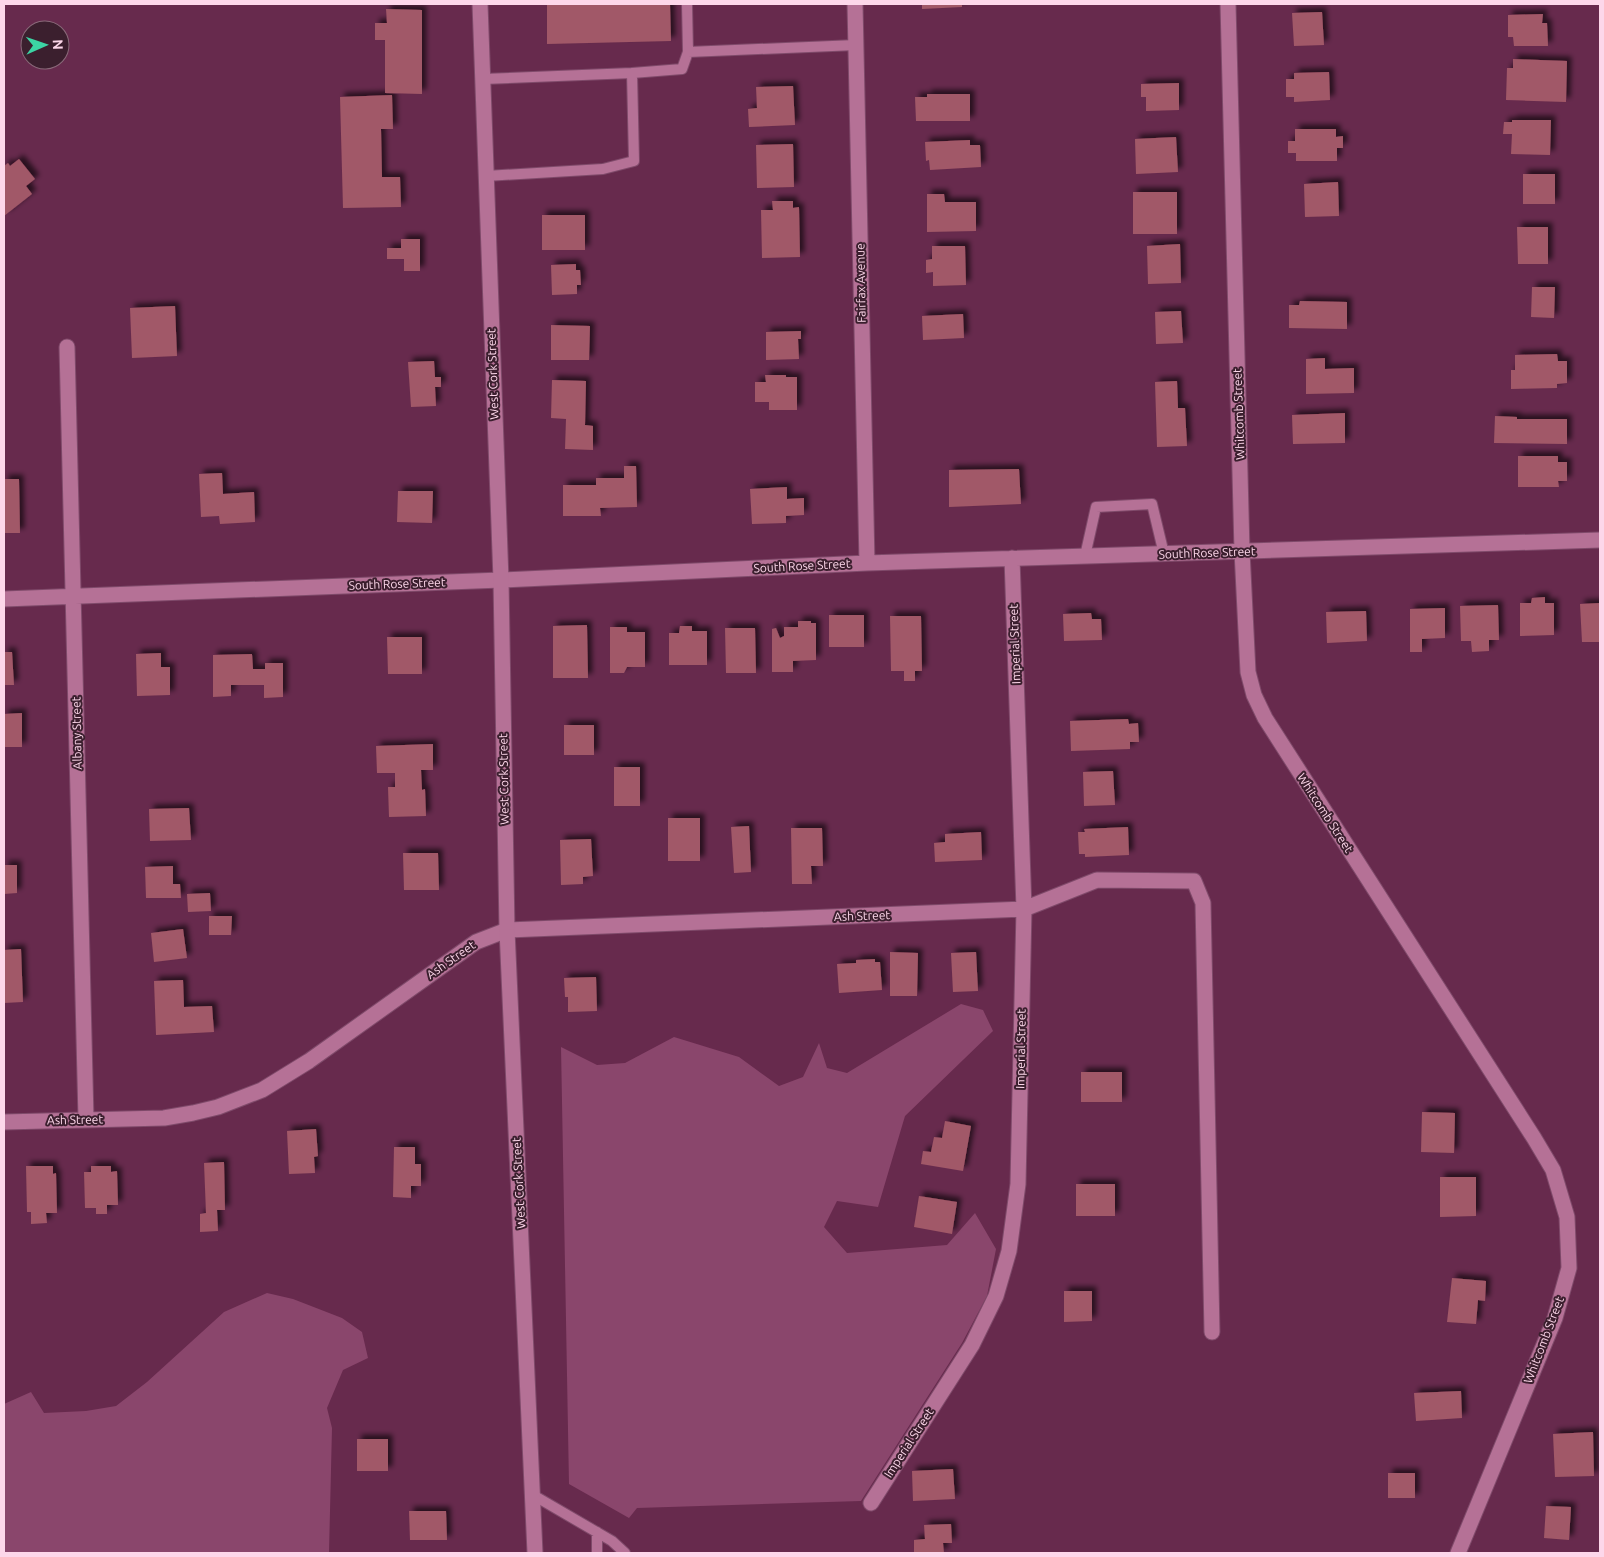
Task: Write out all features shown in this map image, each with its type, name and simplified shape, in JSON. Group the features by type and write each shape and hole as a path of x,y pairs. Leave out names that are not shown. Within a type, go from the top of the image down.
{"street":[{"name":"West Cork Street","path":"480,4 500,580 507,930 535,1553"},
{"name":"Fairfax Avenue","path":"855,4 867,563"},
{"name":"Whitcomb Street","path":"1228,4 1242,552 1248,672 1254,695 1265,718 1534,1138 1553,1170 1567,1217 1570,1260 1555,1318 1458,1553"},
{"name":"Albany Street","path":"67,347 86,1119"},
{"name":"South Rose Street","path":"4,599 500,580 867,563 1600,540"},
{"name":"Imperial Street","path":"871,1503 972,1345 996,1296 1009,1251 1018,1184 1024,909 1012,558"},
{"name":"Ash Street","path":"4,1122 164,1118 218,1107 262,1090 309,1061 476,942 507,930 1024,909 1097,880 1194,881 1203,903 1212,1332"}],"lane":[{"path":"483,79 682,69 688,52 687,4"},
{"path":"688,52 856,45"},
{"path":"486,176 603,170 634,161 632,73"},
{"path":"1085,556 1096,507 1152,504 1164,554"},
{"path":"533,1495 612,1541 625,1553"},
{"path":"597,1532 597,1553"}],"shaded area":[{"path":"961,1004 983,1010 993,1031 905,1116 878,1207 837,1201 824,1227 847,1253 947,1245 975,1213 996,1249 987,1296 962,1343 861,1501 637,1508 629,1518 569,1484 561,1047 597,1065 625,1063 674,1037 739,1057 779,1086 803,1077 819,1043 827,1068 847,1073"},
{"path":"267,1293 293,1299 342,1318 362,1332 368,1358 343,1370 327,1408 332,1428 329,1553 4,1553 4,1404 31,1392 44,1413 86,1411 116,1406 147,1382 224,1312"}],"building":[{"path":"547,4 670,4 671,41 547,44"},
{"path":"922,4 962,4 962,7 922,9"},
{"path":"386,9 422,10 422,94 385,93 385,40 375,40 375,23 387,23"},
{"path":"1322,12 1324,45 1294,46 1292,13"},
{"path":"1543,14 1542,23 1547,23 1548,46 1514,46 1513,37 1508,37 1508,15"},
{"path":"1513,59 1567,61 1566,102 1506,100 1507,68 1513,68"},
{"path":"1329,72 1330,100 1294,102 1294,97 1286,97 1286,79 1294,79 1294,73"},
{"path":"1179,83 1179,110 1146,111 1146,97 1141,97 1141,84"},
{"path":"793,86 795,125 749,127 748,109 757,108 756,87"},
{"path":"927,94 970,94 970,121 916,121 915,97 927,97"},
{"path":"392,95 393,129 381,129 382,177 400,177 401,207 343,208 340,97"},
{"path":"1512,120 1551,120 1550,155 1511,154 1512,134 1503,134 1504,122 1512,122"},
{"path":"1295,129 1336,129 1336,137 1343,136 1343,148 1337,148 1337,161 1296,161 1296,153 1288,153 1288,141 1295,141"},
{"path":"1176,137 1178,172 1136,174 1135,139"},
{"path":"970,140 970,145 980,145 981,167 930,170 929,160 926,161 925,142"},
{"path":"793,144 794,187 757,188 756,145"},
{"path":"19,159 35,179 26,186 32,194 4,216 4,166 8,163 10,166"},
{"path":"1523,174 1555,174 1555,204 1523,204"},
{"path":"1338,182 1339,216 1305,217 1304,184"},
{"path":"1133,192 1177,192 1177,234 1133,234"},
{"path":"927,194 944,194 945,202 976,202 976,231 927,232"},
{"path":"772,201 793,201 793,208 799,207 800,257 762,258 761,210 773,210"},
{"path":"542,215 585,215 585,250 542,250"},
{"path":"1517,227 1548,227 1548,264 1518,264"},
{"path":"401,239 420,239 420,271 404,271 404,259 387,259 387,248 401,248"},
{"path":"1180,244 1181,283 1148,284 1147,246"},
{"path":"932,246 965,246 966,285 933,286 933,272 926,273 926,260 932,259"},
{"path":"576,264 576,270 580,270 581,285 577,285 577,294 552,295 551,265"},
{"path":"1532,287 1555,287 1554,318 1531,317"},
{"path":"1300,301 1347,302 1347,329 1289,328 1289,305 1299,305"},
{"path":"175,306 177,356 132,358 130,308"},
{"path":"1181,311 1183,343 1156,344 1155,312"},
{"path":"963,314 964,338 923,340 922,316"},
{"path":"551,325 590,326 589,360 551,360"},
{"path":"801,331 801,339 798,339 799,359 766,360 766,332"},
{"path":"1557,354 1558,361 1567,361 1567,383 1557,384 1557,388 1511,389 1511,370 1515,370 1515,355"},
{"path":"1325,358 1325,369 1354,368 1354,393 1306,394 1306,359"},
{"path":"434,361 435,377 441,377 441,387 435,387 436,406 411,407 408,362"},
{"path":"765,375 797,377 797,410 769,410 769,402 755,402 755,382 766,382"},
{"path":"552,380 586,381 585,425 593,426 593,450 565,449 566,419 551,418"},
{"path":"1177,381 1178,408 1185,408 1187,446 1157,447 1155,382"},
{"path":"1345,413 1345,443 1293,444 1292,415"},
{"path":"1495,416 1517,417 1517,419 1567,419 1567,444 1494,443"},
{"path":"1518,456 1558,456 1558,462 1567,462 1567,481 1558,481 1559,487 1518,487"},
{"path":"624,466 636,466 637,507 600,508 601,516 563,516 563,485 596,485 596,478 624,478"},
{"path":"1019,469 1021,504 949,507 949,470"},
{"path":"222,473 223,494 254,492 255,522 220,524 219,516 201,517 199,474"},
{"path":"4,479 19,479 20,533 4,533"},
{"path":"787,487 787,499 804,498 804,515 786,516 786,523 752,524 750,489"},
{"path":"398,491 433,491 432,523 397,522"},
{"path":"1545,597 1545,603 1554,603 1554,635 1520,636 1520,603 1531,603 1532,598"},
{"path":"1600,603 1600,642 1582,642 1580,604"},
{"path":"1498,605 1499,640 1489,640 1489,651 1472,652 1471,641 1461,641 1460,606"},
{"path":"1445,608 1445,638 1422,639 1422,652 1410,652 1410,609"},
{"path":"1366,611 1367,641 1327,643 1326,612"},
{"path":"1091,613 1092,619 1101,619 1102,640 1064,641 1063,614"},
{"path":"829,615 864,615 864,647 829,647"},
{"path":"890,616 921,616 922,671 915,671 915,681 904,681 904,671 891,671"},
{"path":"798,621 816,623 816,660 793,661 793,672 772,672 772,629 776,628 780,638 784,636 784,627 798,627"},
{"path":"587,625 588,678 553,678 553,626"},
{"path":"680,626 692,626 692,631 707,631 707,665 669,665 669,633 679,633"},
{"path":"610,627 627,627 627,632 645,632 645,667 627,667 624,673 610,673"},
{"path":"725,628 755,628 756,673 726,673"},
{"path":"387,637 422,637 422,674 388,674"},
{"path":"4,652 12,652 14,685 4,685"},
{"path":"161,653 161,667 170,667 170,695 137,696 136,654"},
{"path":"252,654 253,669 265,669 265,663 283,663 283,697 264,698 264,685 231,685 231,696 213,697 213,655"},
{"path":"22,713 22,747 4,747 4,714"},
{"path":"1128,719 1129,724 1138,723 1139,742 1130,742 1130,749 1071,751 1070,721"},
{"path":"564,725 594,725 594,755 564,755"},
{"path":"433,744 433,770 421,770 422,790 425,789 426,816 389,817 388,787 395,787 395,773 377,773 376,746"},
{"path":"614,767 640,767 640,806 614,806"},
{"path":"1113,771 1115,805 1084,806 1083,772"},
{"path":"189,808 191,840 150,841 149,809"},
{"path":"668,818 700,818 700,861 668,861"},
{"path":"749,826 751,872 734,873 731,827"},
{"path":"1128,827 1129,855 1085,857 1085,854 1079,854 1078,832 1085,832 1084,829"},
{"path":"791,828 822,828 823,866 811,866 812,884 792,884"},
{"path":"981,832 982,860 935,862 934,843 945,842 945,834"},
{"path":"591,839 593,876 583,877 583,884 561,885 560,840"},
{"path":"403,853 438,853 439,890 404,890"},
{"path":"4,865 17,865 17,893 4,894"},
{"path":"173,866 173,884 180,884 181,898 146,898 145,867"},
{"path":"210,893 211,911 188,912 187,894"},
{"path":"209,916 232,916 231,935 209,935"},
{"path":"183,929 187,958 154,962 151,933"},
{"path":"21,949 23,1002 4,1003 4,950"},
{"path":"890,952 918,953 917,996 890,996"},
{"path":"976,952 978,991 953,992 951,953"},
{"path":"875,959 875,962 880,962 882,990 839,993 837,964"},
{"path":"596,977 597,1011 568,1012 568,997 565,997 564,978"},
{"path":"183,980 184,1007 212,1006 214,1032 156,1035 154,981"},
{"path":"1081,1072 1122,1072 1122,1102 1081,1102"},
{"path":"1422,1112 1455,1113 1454,1153 1421,1152"},
{"path":"945,1121 971,1126 963,1171 921,1164 923,1151 931,1152 934,1137 942,1138"},
{"path":"316,1129 318,1156 314,1157 315,1173 289,1174 287,1131"},
{"path":"394,1147 415,1147 415,1164 421,1164 421,1186 411,1186 411,1198 393,1197"},
{"path":"224,1162 225,1210 217,1210 218,1231 200,1232 200,1214 206,1213 204,1163"},
{"path":"26,1166 53,1166 53,1174 56,1173 57,1213 46,1213 47,1223 31,1224 31,1212 27,1212"},
{"path":"91,1166 111,1166 111,1172 117,1171 118,1205 107,1205 107,1214 96,1214 96,1208 85,1208 84,1172 91,1172"},
{"path":"1440,1177 1476,1177 1476,1216 1440,1217"},
{"path":"1076,1184 1115,1184 1115,1216 1076,1216"},
{"path":"919,1196 957,1202 952,1234 914,1227"},
{"path":"1452,1278 1486,1281 1485,1301 1478,1300 1476,1324 1447,1322"},
{"path":"1064,1291 1092,1291 1092,1321 1064,1322"},
{"path":"1461,1391 1462,1418 1416,1421 1414,1393"},
{"path":"1593,1432 1594,1476 1555,1477 1553,1434"},
{"path":"357,1439 388,1439 388,1471 357,1471"},
{"path":"953,1469 955,1499 913,1501 912,1471"},
{"path":"1388,1473 1415,1473 1415,1498 1388,1498"},
{"path":"1546,1506 1571,1507 1569,1540 1544,1538"},
{"path":"409,1511 446,1511 447,1540 410,1540"},
{"path":"951,1524 952,1543 943,1543 944,1553 914,1553 914,1540 925,1539 924,1525"}]}
